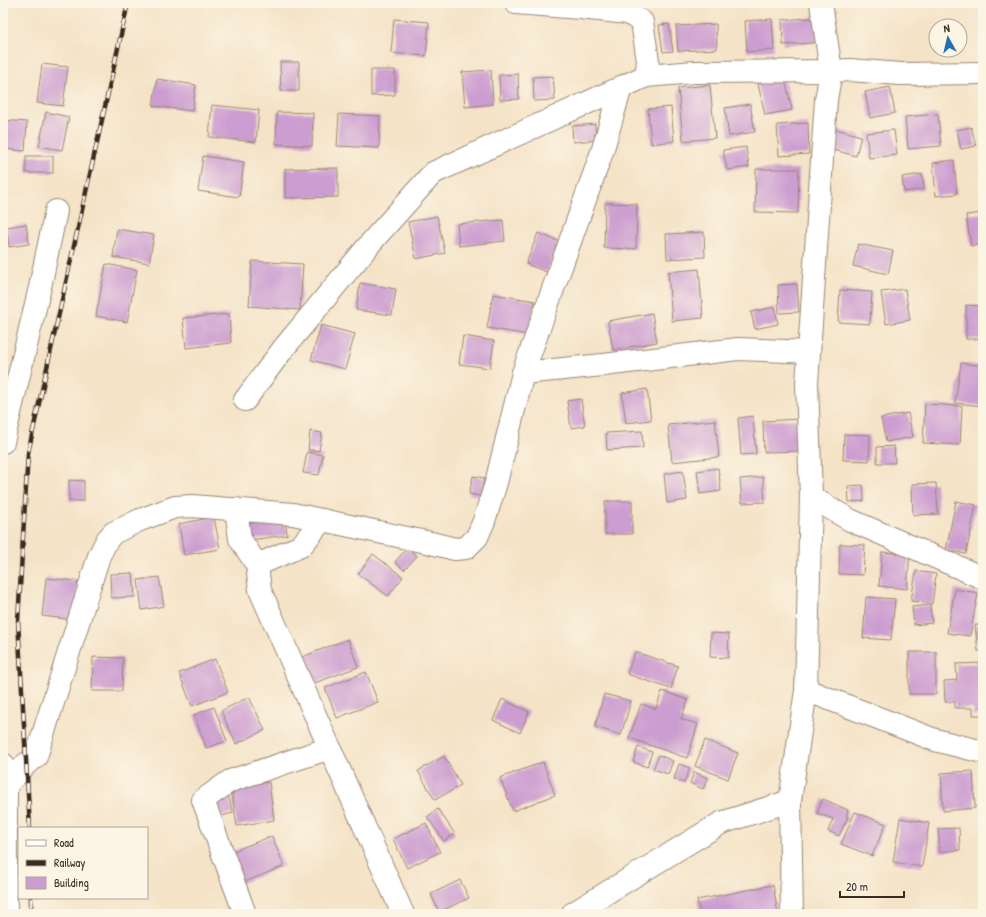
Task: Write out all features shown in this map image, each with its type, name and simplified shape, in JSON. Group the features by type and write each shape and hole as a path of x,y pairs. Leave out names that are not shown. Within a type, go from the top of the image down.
{"street":[{"path":"516,3 628,13 642,22 648,61 646,76"},
{"path":"792,914 790,801 806,690 811,497 807,383 826,100 831,71 821,3"},
{"path":"245,400 283,349 369,245 433,173 621,87 646,76 695,72 850,70 900,74 983,73"},
{"path":"6,786 26,764 36,757 99,556 107,540 113,533 140,520 175,507 192,506 293,514 455,549 466,548 477,537 484,521 496,483 522,373 602,152 621,87"},
{"path":"3,442 40,287 56,211"},
{"path":"522,373 603,365 738,348 809,352"},
{"path":"811,497 850,520 983,578"},
{"path":"236,509 240,539 257,566 260,590 403,914"},
{"path":"257,566 301,546 322,520"},
{"path":"806,690 935,740 983,752"},
{"path":"245,914 203,800 230,782 330,748"},
{"path":"3,764 6,786 6,914"},
{"path":"572,914 722,823 790,801"}],"building":[{"path":"822,17 824,42 783,45 782,20"},
{"path":"394,19 429,22 426,56 391,53"},
{"path":"772,19 774,50 747,52 745,21"},
{"path":"669,24 673,51 663,52 659,25"},
{"path":"716,24 717,49 678,51 676,26"},
{"path":"280,62 299,62 299,91 281,91"},
{"path":"42,64 68,67 63,106 37,103"},
{"path":"371,70 395,70 395,95 371,96"},
{"path":"491,70 493,104 465,107 462,72"},
{"path":"518,74 519,99 500,100 499,75"},
{"path":"553,76 555,100 534,101 533,77"},
{"path":"157,79 196,85 192,111 153,106"},
{"path":"785,79 792,110 765,115 758,84"},
{"path":"710,85 715,138 683,141 678,88"},
{"path":"890,87 895,113 870,118 865,92"},
{"path":"750,104 755,132 729,136 725,108"},
{"path":"212,105 259,110 256,142 209,137"},
{"path":"671,107 674,141 651,144 648,109"},
{"path":"46,112 69,117 62,150 39,146"},
{"path":"277,112 313,113 312,146 276,144"},
{"path":"339,114 380,116 379,148 337,146"},
{"path":"938,114 941,146 908,149 905,117"},
{"path":"3,120 27,122 25,151 3,149"},
{"path":"808,123 809,154 779,156 777,125"},
{"path":"595,124 596,140 573,142 572,126"},
{"path":"971,127 976,146 961,149 957,130"},
{"path":"836,129 861,136 856,156 830,149"},
{"path":"894,130 897,155 869,158 866,133"},
{"path":"746,147 749,167 727,170 723,150"},
{"path":"26,156 53,156 53,173 26,173"},
{"path":"203,156 244,162 239,197 198,191"},
{"path":"954,160 957,194 936,196 933,163"},
{"path":"338,168 338,197 285,198 285,169"},
{"path":"756,169 799,169 798,213 755,212"},
{"path":"922,174 924,189 904,192 902,177"},
{"path":"605,203 637,204 636,249 604,248"},
{"path":"983,213 983,244 971,246 966,215"},
{"path":"437,216 445,253 416,259 408,222"},
{"path":"503,220 505,241 459,246 457,224"},
{"path":"26,224 29,244 9,247 7,227"},
{"path":"117,229 154,235 149,263 113,257"},
{"path":"704,232 705,257 667,259 666,234"},
{"path":"538,233 558,241 547,272 526,264"},
{"path":"858,244 893,251 888,274 853,266"},
{"path":"252,261 303,264 300,310 249,306"},
{"path":"106,264 137,270 127,322 96,316"},
{"path":"699,269 703,318 672,321 668,272"},
{"path":"360,283 396,289 392,315 356,310"},
{"path":"797,284 799,312 779,313 778,285"},
{"path":"905,289 910,320 886,324 881,292"},
{"path":"840,290 872,292 870,324 838,322"},
{"path":"493,294 535,301 529,335 487,328"},
{"path":"966,305 983,306 983,339 966,339"},
{"path":"775,307 778,324 755,329 751,312"},
{"path":"652,313 657,342 613,350 608,321"},
{"path":"229,314 231,343 186,348 183,318"},
{"path":"321,325 355,334 345,369 311,360"},
{"path":"463,336 494,341 490,368 459,364"},
{"path":"961,363 983,366 983,406 955,403"},
{"path":"647,389 651,420 626,423 622,393"},
{"path":"581,399 585,426 571,428 567,401"},
{"path":"925,404 962,406 960,445 923,443"},
{"path":"908,413 913,437 886,442 881,418"},
{"path":"753,416 756,454 741,455 738,418"},
{"path":"800,419 801,451 764,452 763,421"},
{"path":"715,420 719,457 672,462 668,425"},
{"path":"310,431 322,433 319,451 308,450"},
{"path":"642,431 643,448 607,450 606,433"},
{"path":"844,434 870,435 869,461 843,460"},
{"path":"894,446 895,463 877,463 877,447"},
{"path":"307,452 323,455 319,475 303,473"},
{"path":"718,468 721,491 700,494 697,471"},
{"path":"683,471 687,500 667,503 664,474"},
{"path":"473,476 484,478 480,496 469,494"},
{"path":"763,477 765,502 742,503 740,479"},
{"path":"69,480 84,481 84,501 69,501"},
{"path":"936,483 938,514 913,515 912,484"},
{"path":"863,485 864,501 849,502 848,486"},
{"path":"605,501 632,501 632,534 605,534"},
{"path":"956,501 976,505 966,554 946,550"},
{"path":"214,517 220,549 184,555 179,524"},
{"path":"285,518 287,535 243,541 241,524"},
{"path":"840,544 865,545 863,575 839,574"},
{"path":"407,548 417,556 404,570 395,562"},
{"path":"882,552 910,554 907,589 879,586"},
{"path":"373,554 403,577 388,596 358,574"},
{"path":"916,571 936,574 932,604 911,601"},
{"path":"133,573 135,597 111,598 110,574"},
{"path":"159,577 164,606 142,610 138,580"},
{"path":"46,578 78,581 74,620 42,616"},
{"path":"955,589 978,593 970,636 947,633"},
{"path":"866,597 895,599 891,640 863,638"},
{"path":"930,605 932,623 914,625 912,607"},
{"path":"975,625 983,625 983,651 978,651"},
{"path":"711,633 729,634 728,658 710,657"},
{"path":"348,639 358,667 312,684 302,657"},
{"path":"635,652 678,666 671,689 627,674"},
{"path":"909,652 936,652 936,694 909,694"},
{"path":"93,657 123,658 122,691 92,691"},
{"path":"215,659 228,692 192,706 179,673"},
{"path":"983,663 983,715 973,715 973,708 955,708 955,702 945,702 944,681 957,680 956,664"},
{"path":"366,672 378,702 337,718 325,688"},
{"path":"662,691 688,700 681,719 698,724 687,758 629,738 641,704 656,709"},
{"path":"604,694 631,701 621,735 595,727"},
{"path":"249,697 265,730 236,744 221,711"},
{"path":"502,699 529,712 520,733 493,720"},
{"path":"214,707 227,741 206,748 194,715"},
{"path":"705,740 738,753 728,779 695,766"},
{"path":"638,747 652,752 647,767 633,762"},
{"path":"659,755 673,761 668,774 653,769"},
{"path":"444,756 461,785 435,800 418,771"},
{"path":"543,762 555,795 513,811 500,778"},
{"path":"679,764 690,768 684,783 674,779"},
{"path":"973,771 975,808 943,811 941,773"},
{"path":"694,772 708,778 703,789 690,783"},
{"path":"269,782 274,820 237,826 231,788"},
{"path":"228,795 233,813 214,818 209,800"},
{"path":"823,799 848,810 846,816 848,817 839,836 828,831 833,819 817,813"},
{"path":"438,809 455,834 444,841 427,817"},
{"path":"855,812 886,824 872,856 841,844"},
{"path":"900,818 929,823 922,867 893,862"},
{"path":"426,823 440,852 407,868 393,839"},
{"path":"959,828 960,850 940,852 938,829"},
{"path":"272,836 284,866 240,884 228,853"},
{"path":"460,880 469,898 439,912 431,894"},
{"path":"773,885 778,914 700,914 697,900"}],"railway":[{"path":"30,827 18,621 28,453 128,3"},
{"path":"31,899 31,914"}]}
